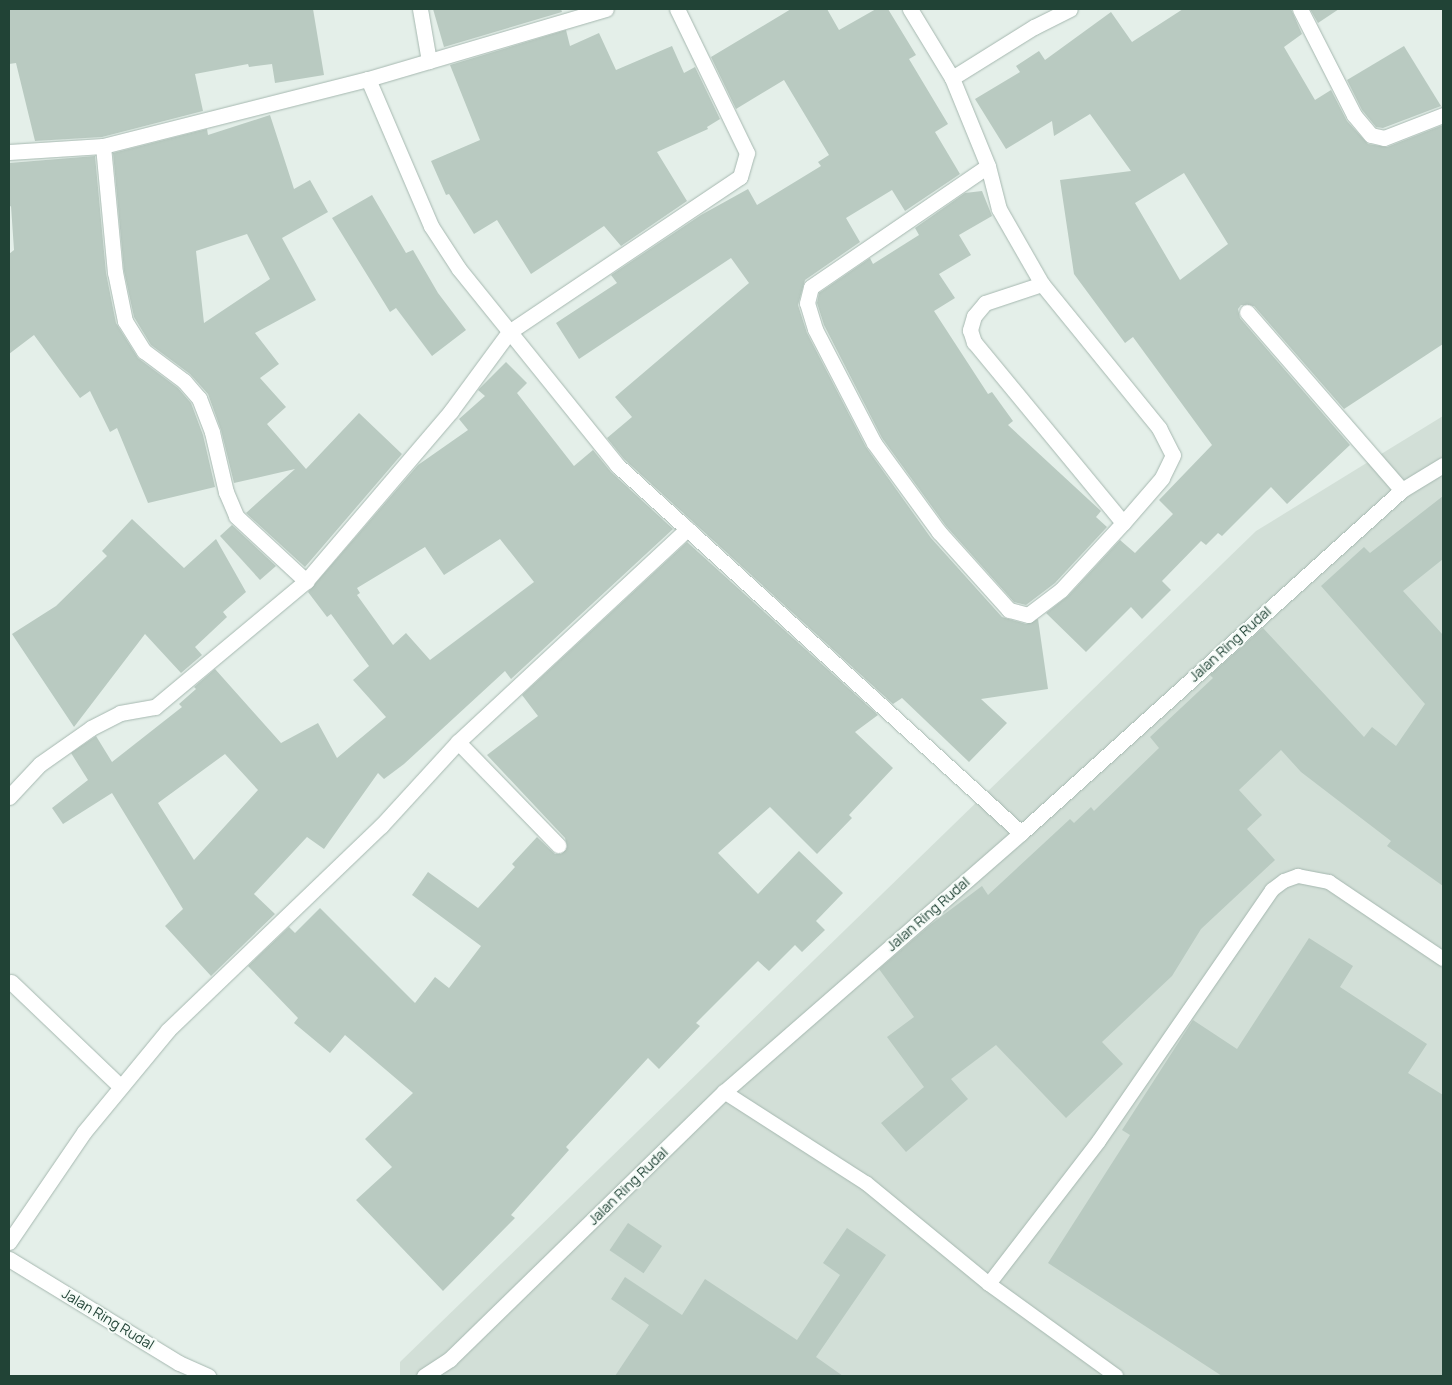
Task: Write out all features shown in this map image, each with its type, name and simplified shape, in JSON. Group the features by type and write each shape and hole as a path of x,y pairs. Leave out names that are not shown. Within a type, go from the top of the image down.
{"street":[{"path":"420,9 429,61"},
{"path":"9,152 103,146 368,79 606,9"},
{"path":"9,797 40,764 91,728 120,713 155,708 306,581 451,412 509,332 731,185 746,166 747,153 678,9"},
{"path":"910,9 952,78 988,166 1000,209 1042,284 1159,428 1173,455 1162,478 1061,590 1036,612 1020,616 1009,610 939,532 874,444 815,329 807,303 811,286 988,166"},
{"path":"952,78 1034,26 1070,9"},
{"path":"1300,9 1354,115 1371,135 1384,138 1443,115"},
{"path":"368,79 431,226 459,269 617,464 1021,833"},
{"path":"103,146 115,272 125,321 144,351 184,380 199,398 212,432 226,492 236,516 306,581"},
{"path":"1042,284 985,303 974,316 970,330 974,342 1123,523"},
{"path":"1247,312 1402,490"},
{"name":"Jalan Ring Rudal","path":"424,1376 450,1359 724,1092 1021,833 1402,490 1443,465"},
{"path":"9,1242 84,1132 168,1030 381,826 458,742 687,529"},
{"path":"458,742 558,845"},
{"path":"11,982 121,1087"},
{"name":"Jalan Ring Rudal","path":"9,1259 179,1363 208,1376"}],"lane":[{"path":"989,1284 1099,1141 1272,890 1284,881 1298,876 1329,882 1443,959"},
{"path":"724,1092 866,1184 989,1284 1116,1376"}],"shaded area":[{"path":"1443,416 1443,1376 400,1376 400,1362 1256,531"}],"building":[{"path":"9,9 313,9 324,75 275,83 272,64 249,67 248,64 195,74 203,111 102,137 35,141 16,63 9,64"},
{"path":"433,9 561,9 562,12 444,47"},
{"path":"791,9 827,9 839,30 876,9 888,9 916,55 909,59 948,124 935,132 960,174 905,211 892,190 846,218 860,242 805,280 798,305 807,333 866,447 931,538 1002,617 1026,624 1038,619 1048,689 981,699 1007,723 969,762 902,698 893,704 624,459 607,438 632,417 615,397 749,283 731,258 579,359 556,323 617,283 611,275 701,215 748,189 757,205 821,166 818,162 829,155 784,80 736,109 711,57"},
{"path":"1183,9 1291,9 1302,34 1284,47 1315,100 1331,90 1347,121 1368,144 1387,147 1443,125 1443,344 1344,409 1254,306 1241,305 1238,309 1240,318 1350,445 1287,504 1271,487 1222,536 1218,533 1206,545 1201,541 1162,581 1171,590 1142,619 1131,607 1086,652 1046,613 1068,596 1120,540 1135,553 1173,514 1159,500 1212,445 1133,337 1125,343 1074,274 1060,180 1131,171 1090,114 1054,136 1052,121 1006,149 975,99 1020,72 1016,66 1039,51 1045,60 1111,12 1132,42","holes":["1184,173 1228,244 1180,280 1135,203"]},
{"path":"1310,9 1339,9 1318,23"},
{"path":"566,30 570,46 599,33 616,70 672,46 684,73 695,67 720,119 707,127 708,129 657,152 687,201 621,246 604,226 531,274 497,220 474,234 449,194 446,195 431,161 480,140 450,65"},
{"path":"1404,46 1441,106 1383,128 1376,127 1362,110 1347,80"},
{"path":"270,115 294,189 310,180 328,212 282,238 316,300 255,333 279,364 260,378 286,407 267,424 306,469 359,413 402,454 305,567 246,513 295,469 234,483 221,430 208,394 190,374 151,345 134,317 124,271 113,153 207,129 208,135","holes":["247,234 270,279 204,323 196,251"]},
{"path":"95,156 106,273 116,323 138,358 178,388 191,403 203,435 215,487 148,503 117,428 110,432 90,391 80,398 34,335 9,354 9,254 14,250 11,206 9,207 9,163"},
{"path":"982,191 992,216 959,235 971,255 939,274 955,298 934,311 988,394 992,392 1013,421 1008,425 1101,511 1096,517 1107,527 1055,583 1026,605 1014,602 946,526 882,438 824,325 817,303 819,293 870,258 873,264 919,235 915,228 965,193"},
{"path":"372,195 406,253 413,250 438,293 466,330 432,356 396,308 390,312 332,218"},
{"path":"506,362 527,383 517,393 574,466 593,450 611,472 673,529 511,679 505,671 404,764 384,779 378,773 324,849 307,837 254,894 275,914 211,976 165,926 183,909 112,793 63,824 52,808 88,780 71,753 96,736 112,762 182,707 179,704 196,689 194,687 215,669 281,743 318,723 337,758 386,717 353,680 369,666 331,614 327,617 308,592 418,465 468,430 459,419 485,396 478,390","holes":["500,539 534,582 430,660 406,633 393,645 357,595 360,593 357,588 425,547 444,575","225,754 258,790 194,860 158,803"]},
{"path":"1443,496 1443,559 1403,591 1443,635 1443,886 1387,846 1391,841 1301,772 1281,750 1239,790 1262,815 1247,829 1275,860 1201,929 1172,976 1102,1042 1123,1064 1066,1118 996,1045 951,1079 968,1099 906,1152 881,1123 924,1087 887,1037 914,1017 879,969 930,925 982,886 988,895 1070,819 1074,823 1091,807 1094,811 1159,748 1150,737 1213,678 1210,675 1263,628 1364,737 1372,727 1396,746 1425,704 1321,586 1364,547 1370,553"},
{"path":"132,519 184,568 216,539 246,592 223,612 227,617 195,647 202,655 181,673 145,634 74,727 12,634 56,606 107,556 102,551"},
{"path":"232,525 276,566 260,580 220,536"},
{"path":"687,542 878,715 855,732 893,768 849,815 852,818 817,854 770,807 718,853 758,894 799,851 843,893 816,921 825,930 802,952 795,945 769,971 758,961 696,1023 700,1026 659,1069 648,1058 566,1147 569,1150 511,1215 515,1218 443,1291 356,1200 392,1167 365,1139 413,1093 345,1035 330,1053 294,1023 298,1018 248,966 289,927 295,933 320,908 415,1003 435,977 449,988 481,946 412,895 428,872 478,908 515,867 512,864 537,837 555,854 561,854 567,847 565,838 487,755 538,716 522,695"},
{"path":"1309,938 1353,966 1340,987 1427,1044 1408,1073 1443,1095 1443,1376 1222,1376 1048,1263 1130,1135 1122,1130 1193,1020 1237,1049"},
{"path":"628,1223 662,1246 644,1273 610,1250"},
{"path":"847,1228 886,1255 816,1357 843,1376 615,1376 649,1325 611,1299 625,1277 682,1315 705,1279 797,1340 840,1275 823,1263"}]}
